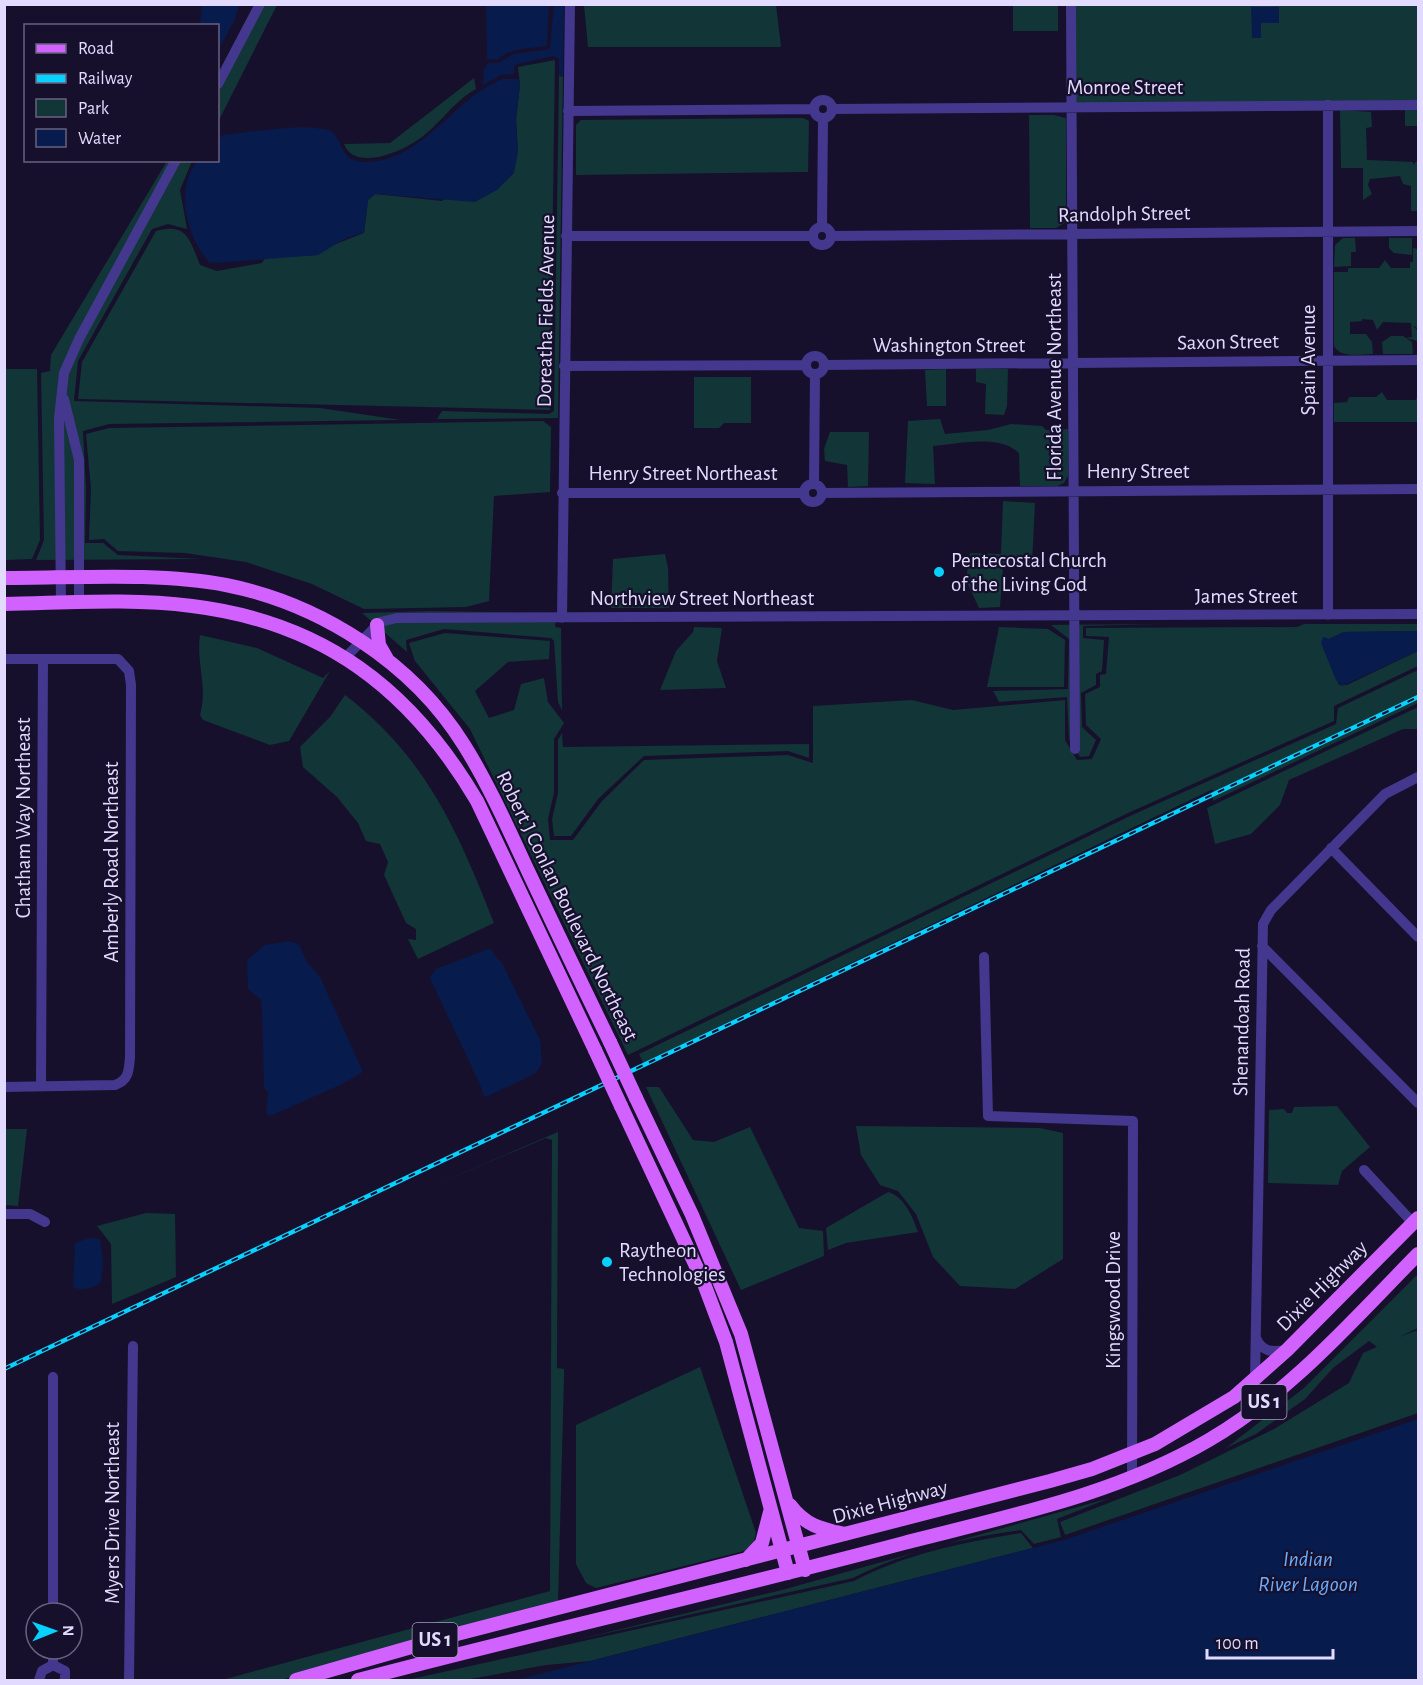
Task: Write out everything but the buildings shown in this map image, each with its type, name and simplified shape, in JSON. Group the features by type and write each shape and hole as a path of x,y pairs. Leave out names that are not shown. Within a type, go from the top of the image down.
{"main road":[{"name":"Robert J Conlan Boulevard Northeast","path":"4,578 189,580 227,586 298,608 360,641 388,661 439,711 473,760 692,1215 741,1334 805,1570"},
{"name":"Robert J Conlan Boulevard Northeast","path":"4,603 163,604 225,611 295,632 345,658 372,676 422,722 462,775 477,801 703,1281 726,1342 788,1573"},
{"path":"377,625 379,645 388,661"},
{"name":"Dixie Highway","path":"296,1680 457,1634 783,1552 1050,1481 1132,1454 1196,1421 1255,1380 1416,1221"},
{"name":"Dixie Highway","path":"358,1680 805,1570 1073,1498 1132,1479 1212,1438 1266,1401 1312,1360 1419,1254"},
{"path":"785,1498 807,1523 815,1528 848,1535"},
{"path":"744,1562 762,1543 771,1507"}],"street":[{"path":"219,82 260,4"},
{"name":"Doreatha Fields Avenue","path":"561,618 570,4"},
{"name":"Florida Avenue Northeast","path":"1071,4 1075,749"},
{"path":"824,100 831,105 832,110 831,115 823,119 815,115 814,109 818,102 824,100"},
{"name":"Spain Avenue","path":"1328,105 1328,615"},
{"name":"Monroe Street","path":"832,110 1419,105"},
{"path":"568,111 814,109"},
{"path":"822,227 823,119"},
{"path":"60,603 58,418 64,373 175,162"},
{"path":"822,227 828,229 831,236 829,242 822,246 816,244 812,236 814,230 822,227"},
{"name":"Randolph Street","path":"831,236 1419,231"},
{"path":"566,236 812,236"},
{"path":"817,356 821,358 824,365 820,372 815,374 810,372 806,365 808,359 817,356"},
{"name":"Saxon Street","path":"1074,363 1419,360"},
{"name":"Washington Street","path":"824,365 1074,363"},
{"path":"564,366 806,365"},
{"path":"814,484 815,374"},
{"path":"62,393 76,442 79,483 79,603"},
{"path":"60,484 79,483"},
{"path":"814,484 821,488 822,493 820,498 813,502 807,500 804,493 808,485 814,484"},
{"name":"Henry Street","path":"822,493 1419,489"},
{"name":"Henry Street Northeast","path":"562,493 804,493"},
{"name":"James Street","path":"1074,617 1419,614"},
{"name":"Northview Street Northeast","path":"345,658 377,625 397,618 1074,617"},
{"path":"4,659 43,659"},
{"name":"Amberly Road Northeast","path":"41,1086 115,1085 123,1082 129,1070 131,676 127,666 118,659 43,659"},
{"name":"Chatham Way Northeast","path":"41,1086 43,659"},
{"name":"Shenandoah Road","path":"1255,1380 1263,924 1271,910 1385,794 1419,777"},
{"path":"1331,848 1419,936"},
{"path":"1262,946 1419,1102"},
{"name":"Kingswood Drive","path":"984,957 988,1116 1133,1121 1132,1479"},
{"path":"4,1087 41,1086"},
{"path":"1364,1170 1416,1221"},
{"path":"4,1214 30,1214 45,1222"},
{"path":"1256,1338 1261,1347 1266,1350 1287,1350"},
{"name":"Myers Drive Northeast","path":"129,1680 133,1346"},
{"path":"53,1377 53,1601"},
{"path":"457,1634 462,1655"},
{"path":"39,1680 42,1671 53,1665"},
{"path":"53,1665 65,1671 65,1680"}],"green space":[{"path":"260,5 277,5 219,120 219,74"},
{"path":"584,5 776,5 781,47 588,47"},
{"path":"1013,5 1058,5 1058,31 1013,31"},
{"path":"1071,5 1418,5 1418,105 1070,107"},
{"path":"555,60 550,410 78,399 82,362 156,231 175,229 181,231 190,241 200,265 217,271 262,263 265,258 318,255 328,247 364,233 368,200 375,194 442,201 518,152 516,120 520,85 518,67"},
{"path":"559,75 563,77 558,418 437,419 442,411 549,414 554,411"},
{"path":"474,78 476,89 459,101 422,137 405,147 386,155 365,158 349,152 344,144 390,143"},
{"path":"1340,110 1371,112 1372,127 1366,128 1367,160 1413,162 1413,165 1417,161 1417,126 1405,126 1405,110 1418,110 1417,211 1411,211 1411,186 1403,184 1400,176 1370,179 1368,185 1372,194 1363,200 1363,168 1341,168"},
{"path":"1029,115 1054,115 1066,118 1066,222 1056,228 1030,228"},
{"path":"803,118 809,121 808,172 576,175 576,125 581,120"},
{"path":"166,162 192,162 180,190 187,229 168,224 152,229 78,361 74,401 320,408 401,420 109,424 83,431 86,489 85,543 103,543 118,555 202,559 36,560 44,540 41,373 50,371 51,355"},
{"path":"1343,238 1355,238 1356,252 1351,252 1351,266 1334,267 1335,245"},
{"path":"1389,238 1412,238 1412,255 1394,253 1389,248"},
{"path":"1413,248 1418,249 1418,328 1413,326 1417,330 1417,341 1406,338 1412,337 1411,323 1383,322 1377,330 1373,320 1362,319 1362,321 1350,322 1350,334 1366,334 1372,342 1373,354 1341,353 1334,346 1334,272 1348,272 1348,268 1379,268 1385,260 1391,268 1410,268 1410,262 1413,262"},
{"path":"1391,336 1403,336 1412,342 1413,354 1383,354 1382,342"},
{"path":"4,369 37,369 40,540 32,559 5,560"},
{"path":"946,369 946,406 927,406 925,370"},
{"path":"976,369 1008,369 1007,406 1004,415 985,414 986,384 976,382"},
{"path":"694,377 751,377 751,423 724,423 719,428 694,428"},
{"path":"1382,392 1387,400 1416,400 1418,395 1418,422 1334,422 1334,403 1347,402 1349,397 1376,397"},
{"path":"940,419 945,434 988,430 1011,424 1042,426 1046,430 1068,429 1068,476 1064,483 1057,486 1020,486 1019,453 1001,444 979,442 933,446 935,484 905,483 908,421"},
{"path":"543,421 551,427 550,492 494,496 489,601 466,607 364,609 312,584 246,562 185,553 118,551 104,539 89,540 91,489 86,434 109,428"},
{"path":"830,432 869,432 868,486 848,487 847,465 825,461 824,449"},
{"path":"1003,501 1035,503 1032,564 1003,566 1000,607 979,608 966,580 970,553 1001,554"},
{"path":"665,554 668,568 669,608 611,608 613,559"},
{"path":"431,611 556,613 555,627 561,628 562,710 558,702 554,641 551,638 444,629 406,640 407,652 362,613"},
{"path":"1162,624 1083,626 1083,638 1104,640 1102,671 1096,674 1096,685 1081,693 1082,727 1096,740 1089,756 1080,757 1069,739 1067,697 999,702 993,691 1068,689 1069,639 1051,625 1044,625"},
{"path":"1304,624 1418,624 1418,631 1344,632 1329,639 1323,637 1324,649 1339,685 1347,685 1418,651 1418,666 1334,706 1334,721 1128,813 628,1055 470,729 415,661 409,643 445,633 550,641 549,659 508,662 475,691 489,718 514,710 521,684 544,678 548,702 564,723 554,739 554,793 548,819 550,840 573,840 602,801 644,760 788,755 813,763 813,706 912,700 953,710 1065,700 1065,740 1077,760 1092,759 1101,739 1086,725 1085,694 1100,687 1100,675 1106,674 1109,637 1086,636 1086,628 1297,627"},
{"path":"694,627 722,628 717,661 726,688 660,690 676,651 693,632"},
{"path":"999,627 1048,629 1065,640 1064,687 987,687"},
{"path":"200,635 257,648 323,678 330,671 289,741 270,745 203,720 200,715 203,695 199,655"},
{"path":"1418,670 1418,703 1213,801 1213,789 643,1063 639,1054 1130,816 1336,724 1338,708"},
{"path":"345,695 397,743 436,797 467,857 494,923 418,959 408,939 416,940 416,929 406,923 384,875 388,862 380,844 366,841 358,823 337,797 303,767 300,747 330,717"},
{"path":"1418,707 1418,729 1403,729 1289,780 1280,805 1251,834 1215,844 1207,808"},
{"path":"562,733 563,747 809,744 809,758 788,751 644,756 598,799 571,836 554,836 552,819 558,793 558,740"},
{"path":"646,1087 659,1087 693,1140 714,1142 750,1127 799,1228 823,1231 824,1256 741,1290"},
{"path":"1337,1106 1370,1147 1342,1171 1338,1185 1268,1183 1269,1110 1284,1109 1287,1113 1292,1113 1294,1107"},
{"path":"856,1126 1040,1128 1063,1133 1063,1259 1015,1289 960,1286 933,1257 916,1214 898,1191 880,1185 861,1155"},
{"path":"5,1129 27,1129 18,1206 5,1205"},
{"path":"558,1132 557,1368 564,1369 564,1377 558,1604 393,1647 281,1680 222,1680 550,1591 552,1140 546,1138 426,1189"},
{"path":"888,1192 903,1202 918,1232 846,1243 828,1250 826,1228"},
{"path":"146,1213 175,1214 176,1277 112,1304 111,1244 97,1226"},
{"path":"1418,1274 1418,1328 1399,1337 1418,1330 1418,1413 1065,1535 1060,1522 1180,1475 1274,1429 1349,1383 1363,1353 1377,1347 1369,1341 1333,1368 1305,1399 1256,1434 1226,1448 1304,1388"},
{"path":"700,1367 756,1533 752,1549 596,1588 586,1583 576,1564 576,1425"},
{"path":"1110,1498 1057,1519 1061,1537 1034,1544 1021,1530 940,1546"},
{"path":"1021,1533 1033,1548 590,1661 546,1665 465,1680 407,1680 854,1581 914,1556 978,1540"},
{"path":"920,1551 853,1578 576,1640 782,1590"}],"water":[{"path":"202,5 239,5 235,19 219,49 219,24 200,24"},
{"path":"486,5 549,5 547,46 514,51 497,60 487,59"},
{"path":"554,5 564,5 563,77 559,75 559,59 554,56 517,64 514,66 514,74 501,75 483,85 484,70 488,63 499,63 513,54 550,49"},
{"path":"1251,7 1279,7 1279,23 1261,23 1261,38 1252,38"},
{"path":"502,79 518,79 520,85 516,120 518,152 514,173 497,190 475,202 375,194 368,200 364,233 346,238 318,255 209,262 194,239 186,213 186,185 196,162 219,162 219,138 223,135 288,128 324,129 336,136 350,158 367,162 383,160 411,148 424,139 486,87"},
{"path":"1418,631 1418,651 1342,686 1336,680 1321,643 1323,637 1329,639 1344,632"},
{"path":"290,941 299,945 307,962 320,977 363,1072 340,1085 270,1116 266,1113 268,1092 264,1088 261,1000 248,989 247,960 265,945"},
{"path":"488,949 492,950 496,958 501,961 540,1040 542,1063 536,1073 486,1097 482,1093 430,978 436,969"},
{"path":"89,1238 100,1239 103,1262 101,1282 88,1289 80,1289 73,1287 75,1243"},
{"name":"Indian River Lagoon","path":"1418,1419 1418,1680 516,1680 1064,1540"}],"railway":[{"path":"4,1369 1418,697"}],"place":[{"name":"Pentecostal Church of the Living God","path":"939,572"},
{"name":"Raytheon Technologies","path":"607,1262"}]}
